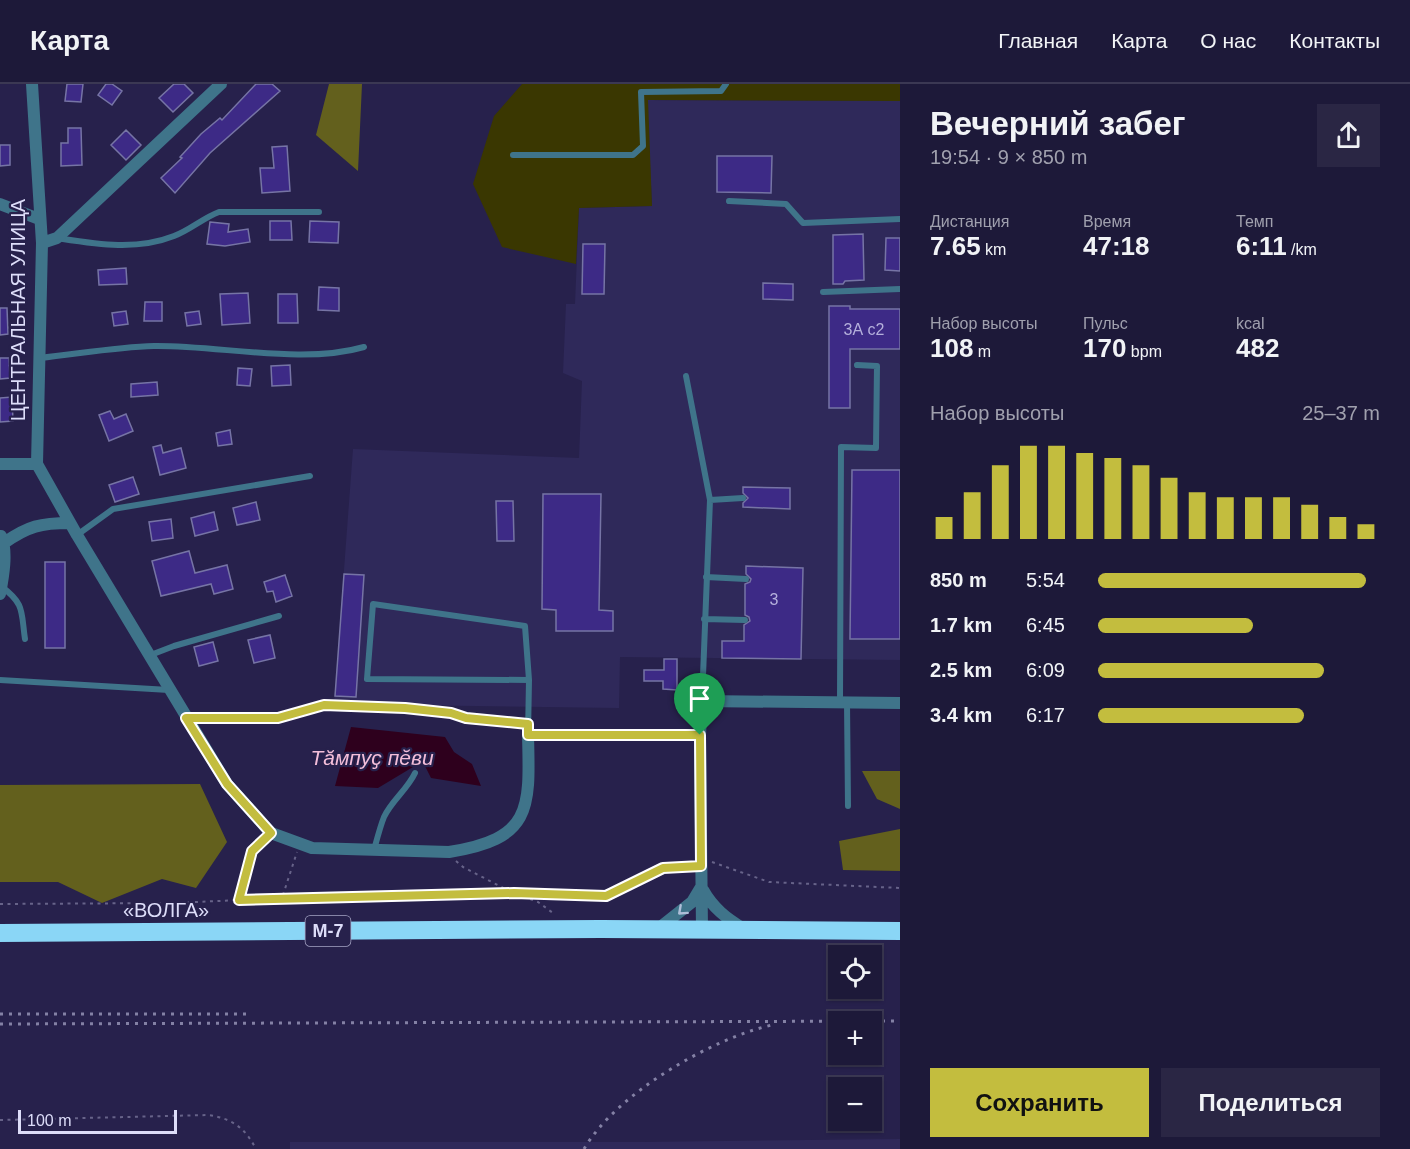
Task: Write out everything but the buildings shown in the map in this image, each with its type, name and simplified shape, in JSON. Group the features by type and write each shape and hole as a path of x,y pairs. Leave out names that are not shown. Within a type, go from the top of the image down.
{"highway":[{"name":"«ВОЛГА»","path":"0,933 900,931"}],"street":[{"name":"ЦЕНТРАЛЬНАЯ УЛИЦА","path":"32,84 42,243 37,464"},
{"path":"42,243 57,238 221,84"},
{"path":"0,204 39,219"},
{"path":"0,464 37,464 148,656 227,784 271,833 312,848 449,852 490,842 518,822 527,804 530,786 528,730 700,735"},
{"path":"1,591 2,539 27,527 46,523 70,523"},
{"path":"702,930 700,735 702,700 900,703"},
{"path":"657,930 692,902 701,886"},
{"path":"701,886 711,905 727,919 745,930"}],"lane":[{"path":"513,155 633,155 643,146 641,93 721,91 726,84"},
{"path":"729,201 786,204 803,223 900,219"},
{"path":"57,238 103,245 142,245 170,238 186,231 205,217 219,212 319,212"},
{"path":"823,292 900,289"},
{"path":"40,358 154,346 302,353 351,351 364,347"},
{"path":"848,806 843,701 841,447 876,448 878,366 858,365"},
{"path":"686,376 710,500 702,700"},
{"path":"77,535 113,509 310,476"},
{"path":"710,500 743,498"},
{"path":"706,577 746,579"},
{"path":"1,591 16,598 20,604 25,639"},
{"path":"528,730 529,680 525,626 372,604 367,679 529,680"},
{"path":"148,656 174,646 279,616"},
{"path":"704,619 744,620"},
{"path":"0,680 169,690"},
{"path":"186,718 278,718"},
{"path":"374,850 384,817 396,798 408,787 415,773"}],"path":[{"path":"278,718 314,707 336,705 405,708 451,713 528,730"},
{"path":"239,900 252,851 271,833"},
{"path":"282,897 289,872 301,844"},
{"path":"449,852 463,867 514,893 538,902 553,913"},
{"path":"0,904 175,903 282,897 514,893 606,896 663,868 701,862 769,882 900,888"},
{"path":"0,1120 209,1115 225,1118 238,1124 256,1149"}],"shaded area":[{"path":"329,84 362,84 358,171 316,135"},
{"path":"522,84 900,84 900,101 648,100 652,206 579,208 576,264 502,247 473,184 494,116"},
{"path":"647,100 900,101 900,660 620,657 619,708 334,704 353,449 579,458 582,381 563,373 566,304 575,304 579,208 652,206"},
{"path":"862,771 900,771 900,809 877,799"},
{"path":"200,784 227,842 196,888 162,879 102,903 58,882 0,882 0,785"},
{"path":"900,829 900,871 843,870 839,841"},
{"path":"900,1139 900,1149 290,1149 290,1142"}],"water":[{"name":"Тӑмпуҫ пӗви","path":"351,727 445,737 454,752 472,764 481,786 431,778 424,764 418,764 378,788 335,786"}],"railway":[{"path":"0,1014 252,1014"},
{"path":"0,1024 900,1021"},
{"path":"584,1149 599,1128 641,1089 694,1056 747,1032 772,1025"}],"route":[{"path":"324,705 405,708 451,713 466,718 528,724 528,735 700,735 701,866 663,868 606,896 514,893 282,897 239,900 252,851 271,833 227,784 186,718 278,718 324,705"}]}
